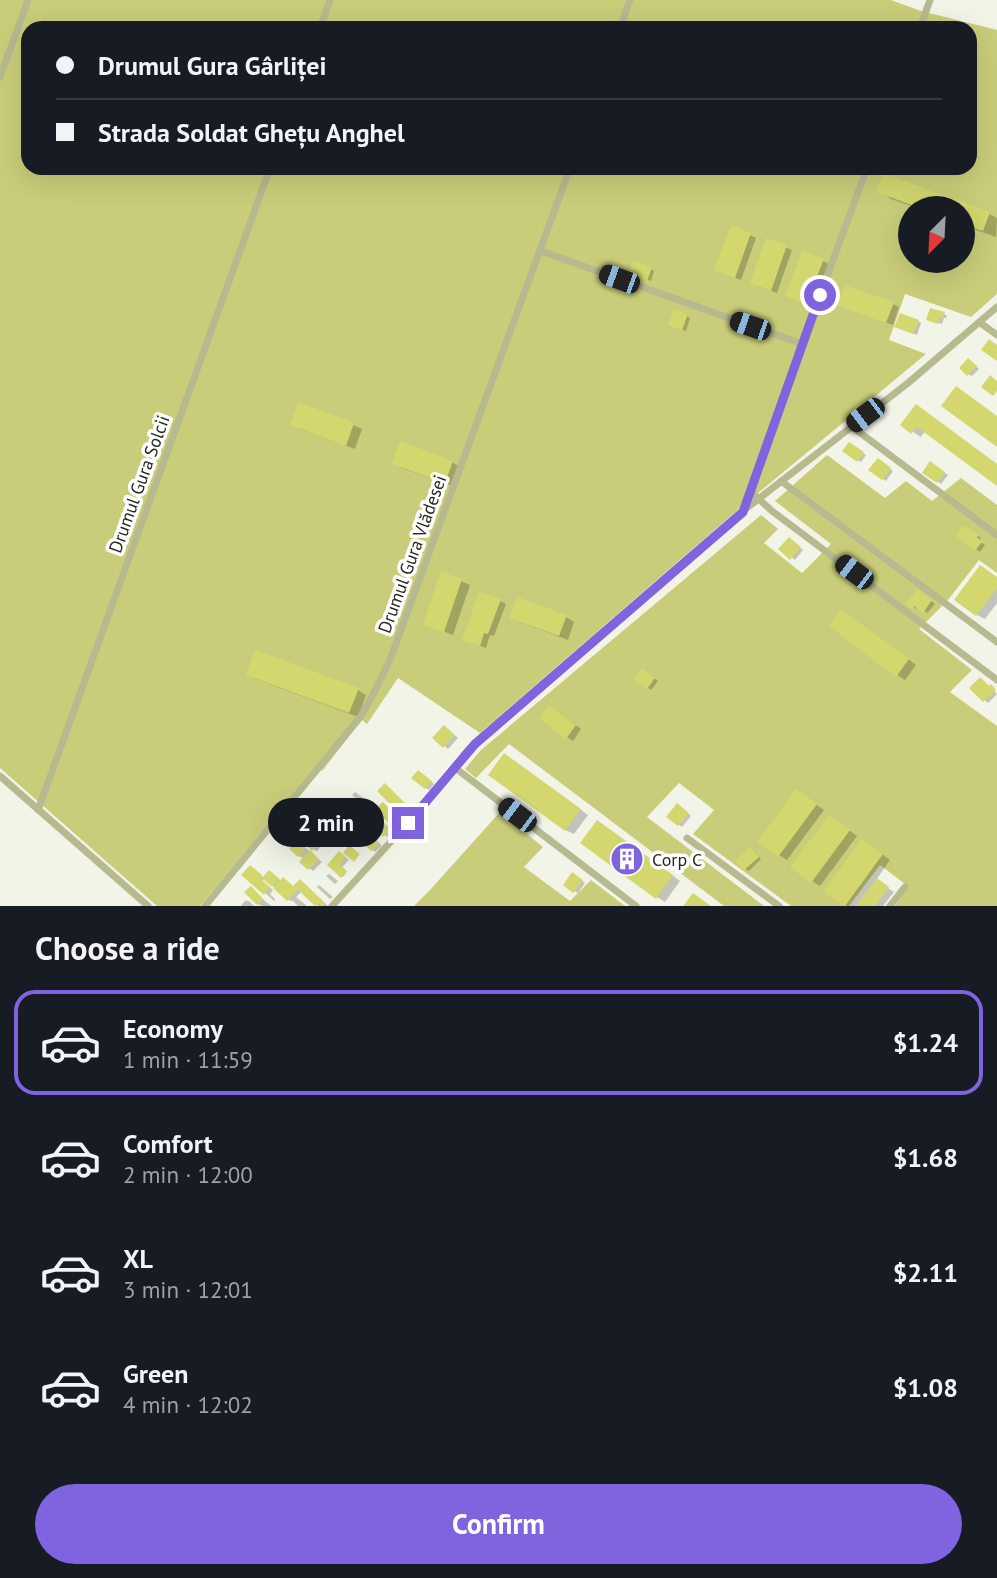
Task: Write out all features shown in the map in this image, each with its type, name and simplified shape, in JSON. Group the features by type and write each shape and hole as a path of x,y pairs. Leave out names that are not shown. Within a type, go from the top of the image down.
{"street":[{"path":"0,77 28,0"},
{"path":"322,21 330,0"},
{"path":"624,21 631,0"},
{"path":"922,21 930,0"},
{"name":"Drumul Gura Solcii","path":"38,810 267,175"},
{"name":"Drumul Gura Vlădesei","path":"205,906 338,745 370,702 391,657 568,175"},
{"path":"743,512 864,175"},
{"path":"541,251 802,344"},
{"path":"332,906 418,812 468,750 494,726 758,499 908,383 997,307"},
{"path":"979,322 997,335"},
{"path":"851,426 997,535"},
{"path":"781,481 997,642"},
{"path":"750,491 997,680"},
{"path":"454,767 636,906"},
{"path":"0,776 148,906"},
{"path":"687,838 779,906"},
{"path":"890,906 905,887"}],"green space":[{"path":"0,0 891,0 961,21 21,21 21,175 977,175 977,25 997,30 997,294 971,317 905,294 889,340 926,354 741,507 480,733 398,678 367,724 362,720 322,771 316,766 200,906 157,906 0,768"},
{"path":"827,455 885,498 906,481 932,501 961,478 997,505 997,573 979,560 948,600 919,629 972,670 950,692 997,726 997,906 895,906 909,887 880,865 849,906 791,906 693,834 714,810 679,783 647,817 764,906 724,906 509,744 476,778 465,769 481,750 761,515 778,529 764,543 802,573 831,544 775,501"},
{"path":"500,812 543,847 524,867 570,901 591,880 625,906 414,906"}],"building":[{"path":"882,175 946,196 898,196 898,200 876,192"},
{"path":"975,207 990,212 983,231 975,228"},
{"path":"731,225 751,233 735,278 714,270"},
{"path":"766,238 787,245 771,291 750,283"},
{"path":"802,251 824,259 806,304 785,296"},
{"path":"633,260 652,267 647,281 628,274"},
{"path":"845,285 894,302 886,323 838,306"},
{"path":"930,308 945,312 938,324 926,320"},
{"path":"673,309 688,314 682,330 668,325"},
{"path":"900,313 919,320 913,334 894,327"},
{"path":"989,339 997,345 997,361 981,350"},
{"path":"968,358 977,366 967,376 959,368"},
{"path":"990,375 997,381 997,391 993,396 981,387"},
{"path":"956,386 997,416 997,447 941,406"},
{"path":"298,402 354,423 346,446 290,425"},
{"path":"916,404 997,464 997,486 917,427 911,434 900,425"},
{"path":"400,441 453,461 445,483 392,464"},
{"path":"849,442 864,452 857,462 842,451"},
{"path":"878,458 891,468 882,480 868,470"},
{"path":"930,461 945,472 937,483 922,473"},
{"path":"962,526 978,535 982,542 975,551 955,536"},
{"path":"789,537 801,547 790,560 778,549"},
{"path":"980,565 997,577 997,588 976,616 954,600"},
{"path":"441,571 462,579 444,632 423,625"},
{"path":"917,589 932,600 923,613 906,604"},
{"path":"479,592 501,599 488,634 484,633 480,646 462,640"},
{"path":"517,597 567,615 559,636 509,618"},
{"path":"841,609 909,659 896,677 829,626"},
{"path":"255,650 359,688 349,713 246,675"},
{"path":"642,668 655,678 647,689 633,680"},
{"path":"980,677 996,690 983,702 969,688"},
{"path":"549,705 576,725 566,739 539,718"},
{"path":"444,725 455,735 443,748 432,738"},
{"path":"504,753 581,809 565,831 488,775"},
{"path":"418,770 432,781 425,789 411,778"},
{"path":"385,783 407,805 399,813 377,791"},
{"path":"796,789 817,804 778,857 757,842"},
{"path":"383,802 398,818 390,825 375,809"},
{"path":"677,803 689,813 678,826 666,817"},
{"path":"372,811 391,829 383,837 365,819"},
{"path":"829,815 850,830 811,883 790,867"},
{"path":"306,820 316,829 310,836 300,827"},
{"name":"Corp C","path":"597,820 673,875 656,899 580,843"},
{"path":"359,823 379,843 371,851 351,832"},
{"path":"296,828 319,843 312,851 292,832"},
{"path":"288,830 306,849 298,857 289,849 292,845 283,835"},
{"path":"862,839 883,854 843,906 824,891"},
{"path":"349,845 360,854 354,862 343,853"},
{"path":"750,847 759,857 744,870 735,861"},
{"path":"310,850 319,859 308,870 299,862"},
{"path":"339,851 346,857 340,864 347,871 341,878 327,865"},
{"path":"250,865 262,875 260,878 270,887 264,895 241,875"},
{"path":"269,870 280,879 272,887 262,878"},
{"path":"572,872 583,880 573,893 563,885"},
{"path":"283,877 293,886 300,879 325,903 323,906 315,906 298,890 287,901 273,888"},
{"path":"877,878 889,887 875,906 856,906"},
{"path":"251,886 263,899 257,905 244,892"},
{"path":"693,893 711,906 683,906"}],"place":[{"name":"Corp C","path":"627,859"}],"route":[{"path":"408,823 462,757 494,726 743,512 820,295"}]}
